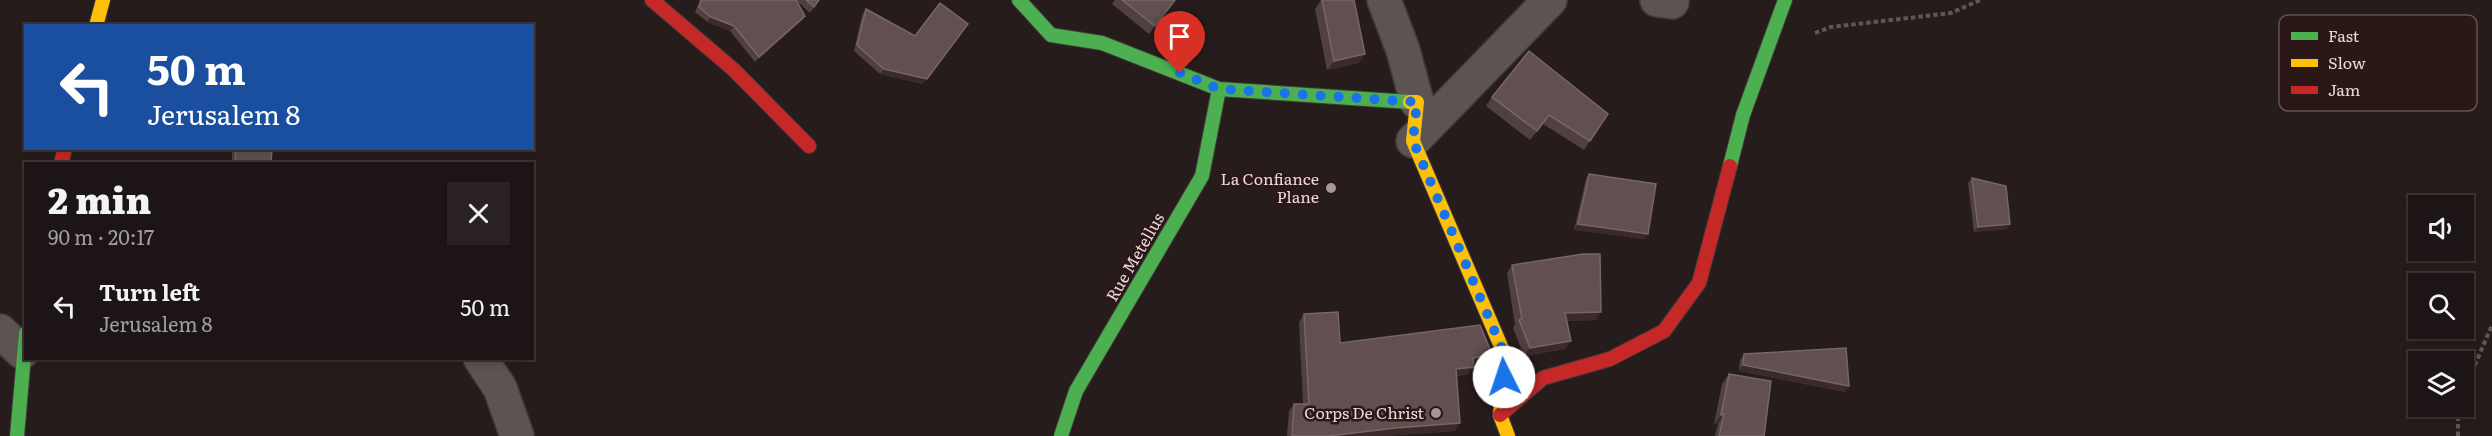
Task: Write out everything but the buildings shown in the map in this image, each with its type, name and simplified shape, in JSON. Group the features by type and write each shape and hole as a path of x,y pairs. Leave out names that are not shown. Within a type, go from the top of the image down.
{"street":[{"path":"97,24 103,0"},
{"path":"652,0 734,70 809,146"},
{"path":"1019,0 1051,35 1102,43 1219,89 1417,102"},
{"path":"1384,0 1403,50 1417,102 1413,141 1506,358 1500,415 1508,436"},
{"path":"1413,141 1550,0"},
{"path":"1500,415 1543,378 1610,359 1665,331 1699,283 1743,115 1785,0"},
{"name":"Rue Metellus","path":"1061,436 1076,391 1202,176 1219,89"},
{"path":"16,338 17,436"},
{"path":"481,360 500,388 517,436"}],"path":[{"path":"1766,50 1831,27 1951,13 1980,0"},
{"path":"2474,367 2492,325"},
{"path":"2458,417 2458,436"}],"traffic: fast":[{"path":"1019,0 1051,35 1102,43 1219,89 1410,102"},
{"path":"1730,166 1743,115 1785,0"},
{"path":"1061,436 1076,391 1202,176 1219,89"},
{"path":"17,436 24,356"}],"traffic: slow":[{"path":"97,24 103,0"},
{"path":"1410,102 1417,102 1413,141 1506,358 1500,415 1508,436"}],"traffic: jam":[{"path":"652,0 734,70 809,146"},
{"path":"62,162 64,150"},
{"path":"1500,415 1543,378 1610,359 1664,331 1699,283 1730,166"}],"place":[{"name":"La Confiance Plane","path":"1331,188"},
{"name":"Corps De Christ","path":"1436,413"}],"route":[{"path":"1180,73 1219,89 1417,102 1413,141 1506,358 1504,377"}]}
